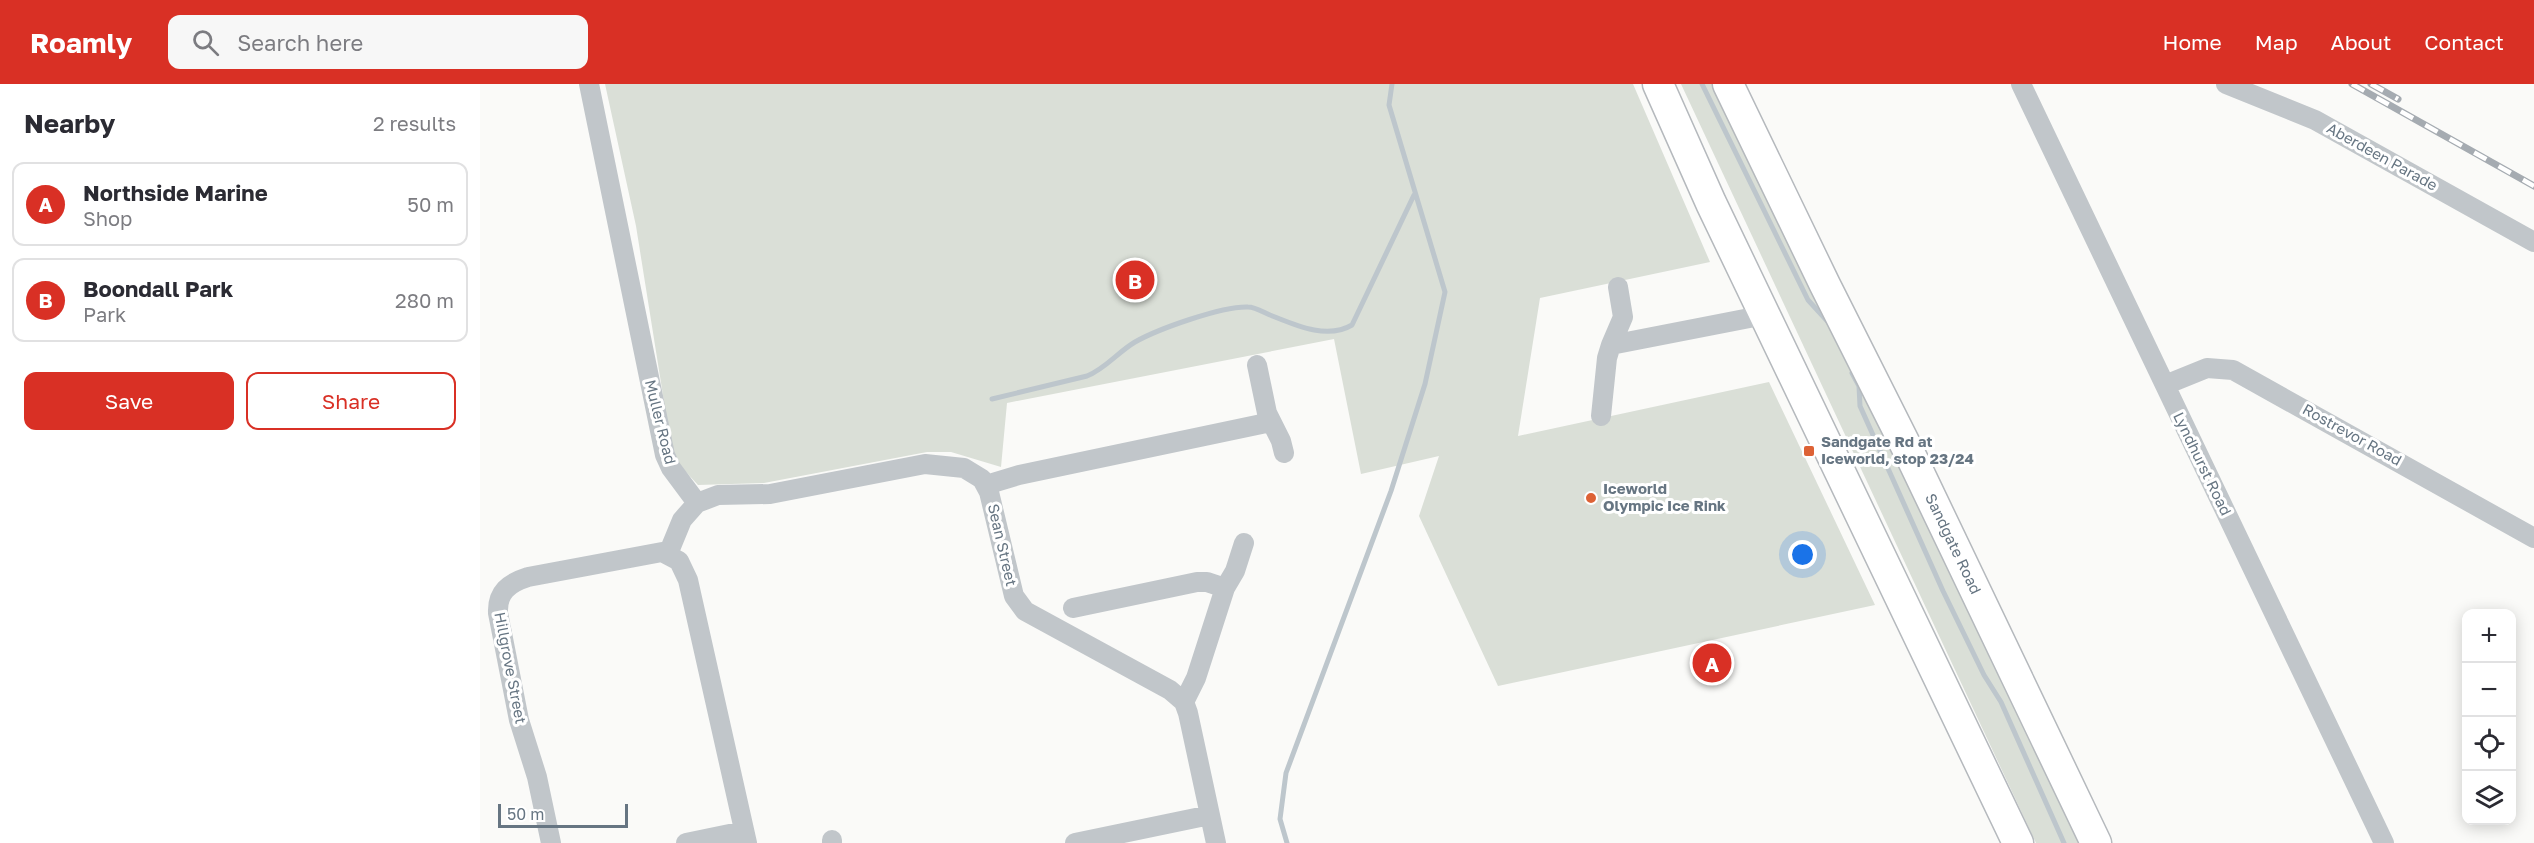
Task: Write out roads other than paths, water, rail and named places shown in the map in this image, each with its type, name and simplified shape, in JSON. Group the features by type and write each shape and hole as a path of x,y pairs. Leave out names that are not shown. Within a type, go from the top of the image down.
{"highway":[{"path":"1658,84 1765,315 2018,843"},
{"name":"Sandgate Road","path":"1728,84 1825,285 1905,443 2096,843"}],"street":[{"name":"Muller Road","path":"589,84 666,455 671,468 697,503"},
{"name":"Lyndhurst Road","path":"2021,84 2384,843"},
{"name":"Aberdeen Parade","path":"2226,84 2315,120 2534,242"},
{"path":"1601,416 1607,358 1623,316 1618,287"},
{"path":"1611,345 1765,315"},
{"path":"1257,365 1264,404 1284,453"},
{"name":"Rostrevor Road","path":"2165,386 2207,368 2234,370 2534,538"},
{"path":"986,485 1019,475 1271,422"},
{"name":"Sean Street","path":"697,503 718,495 770,494 925,464 938,463 975,472 986,485 993,502 1014,596 1025,611 1170,690 1184,702"},
{"path":"686,843 745,837 688,580 679,561 669,554 682,520 697,503"},
{"path":"1216,843 1191,724 1184,702 1196,678 1225,588 1235,572 1244,543"},
{"name":"Hillgrove Street","path":"551,843 535,770 519,720 489,603 519,580 528,577 654,553 669,554"},
{"path":"1073,608 1197,582 1207,582 1225,588"},
{"path":"1075,843 1210,815"}],"waterway":[{"path":"1287,843 1280,819 1286,773 1391,491 1425,384 1445,292 1389,105 1392,84"},
{"path":"1702,84 1808,300 1830,324"},
{"path":"992,399 1087,376 1145,337 1190,319 1223,310 1251,307 1300,327 1322,331 1332,331 1352,325 1414,195"},
{"path":"1852,373 1859,386 1860,406 1943,591 1984,675 2001,702 2064,843"}],"railway":[{"path":"2352,84 2534,186"},
{"path":"2371,84 2398,99"}],"place":[{"name":"Boondall Park","path":"1135,280"},
{"name":"Sandgate Rd at Iceworld, stop 23/24","path":"1809,451"},
{"name":"Iceworld Olympic Ice Rink","path":"1591,498"},
{"name":"Northside Marine","path":"1712,663"}]}
